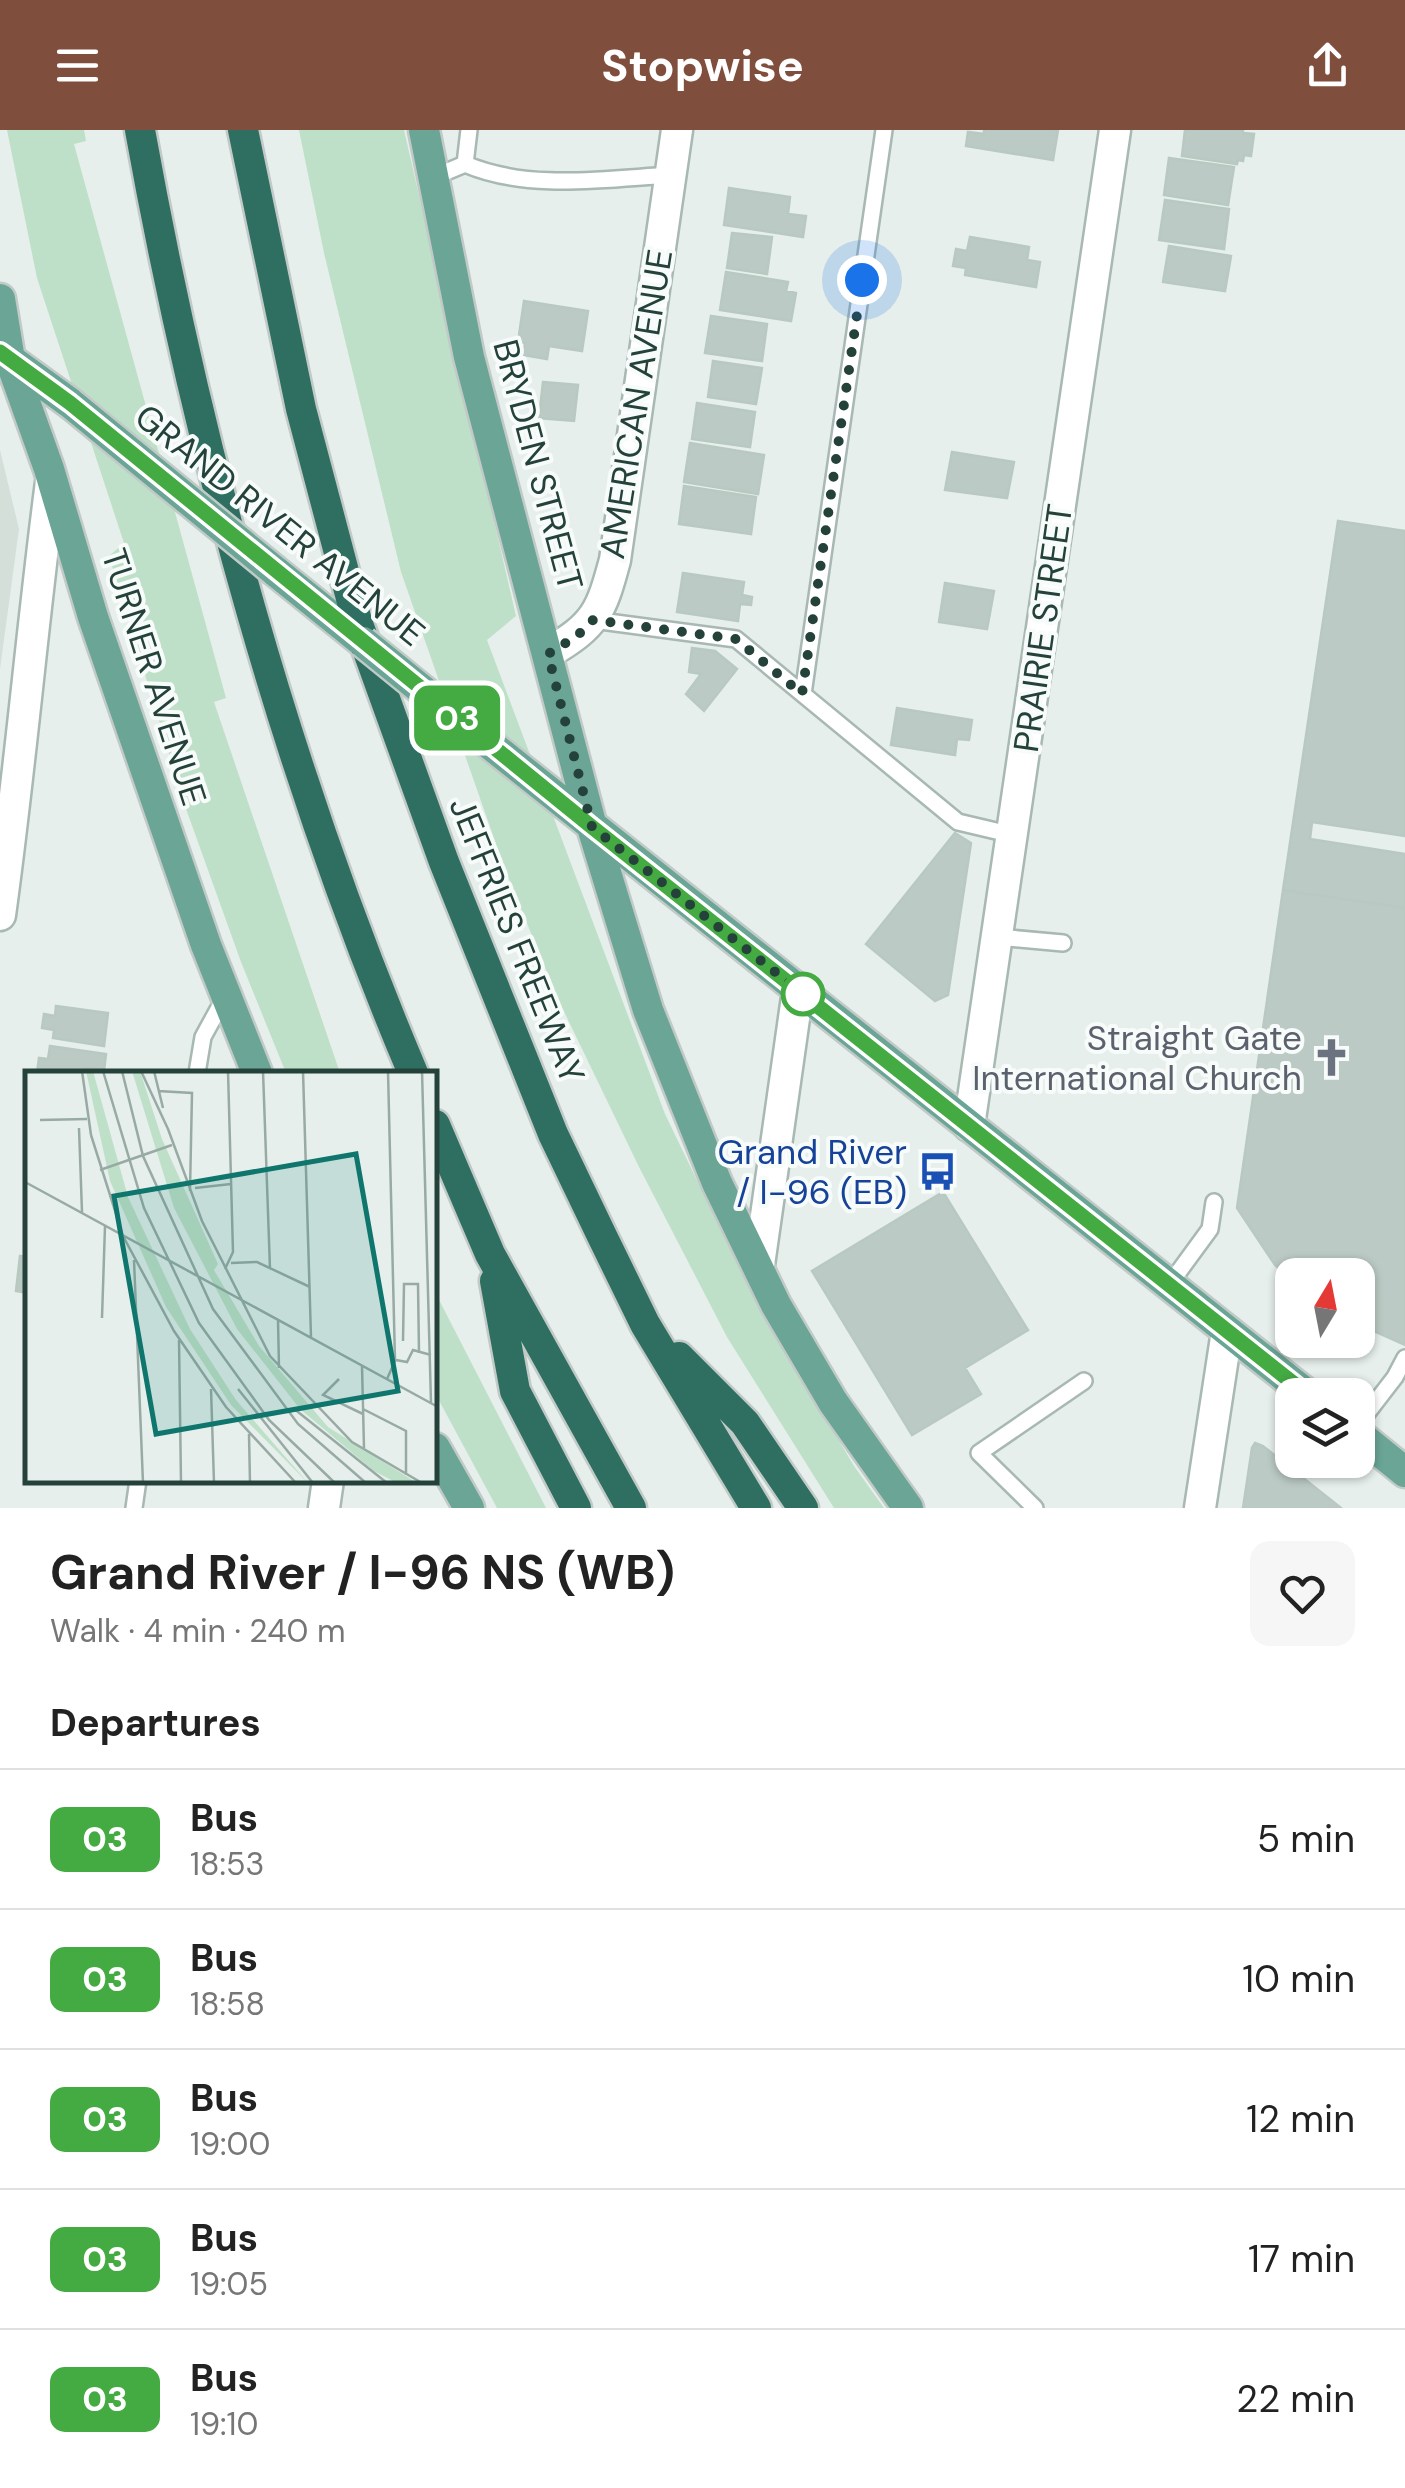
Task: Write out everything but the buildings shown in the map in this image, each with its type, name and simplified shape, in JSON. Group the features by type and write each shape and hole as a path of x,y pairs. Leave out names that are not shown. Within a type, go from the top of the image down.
{"highway":[{"path":"140,130 186,354 250,602 354,925 412,1071"},
{"name":"JEFFRIES FREEWAY","path":"242,130 301,409 357,621 444,862 553,1134 646,1324 756,1508"},
{"path":"438,1132 490,1254 631,1508"},
{"path":"490,1254 515,1391 576,1508"},
{"path":"646,1324 745,1423 804,1508"}],"main road":[{"name":"BRYDEN STREET","path":"424,130 470,358 592,827 648,1010 717,1183 776,1305 833,1402 908,1508"},
{"name":"TURNER AVENUE","path":"0,299 5,356 50,469 161,817 256,1071"},
{"name":"GRAND RIVER AVENUE","path":"5,356 70,403 453,716 1286,1378"},
{"path":"1375,1448 1405,1472"},
{"path":"438,1453 470,1508"}],"street":[{"name":"AMERICAN AVENUE","path":"593,620 605,596 615,560 677,130"},
{"name":"PRAIRIE STREET","path":"969,1126 1115,130"},
{"path":"0,915 22,762 30,640 51,482"},
{"path":"548,654 577,636 593,620"},
{"path":"759,1265 798,990"},
{"path":"1200,1508 1227,1331"},
{"path":"324,1508 328,1483"}],"lane":[{"path":"465,164 469,130"},
{"path":"802,694 884,130"},
{"path":"434,177 465,164 526,179 671,175"},
{"path":"593,620 736,639 958,822 1014,835"},
{"path":"998,937 1062,944"},
{"path":"197,1071 202,1038 226,995"},
{"path":"1169,1285 1210,1230 1214,1202"},
{"path":"1375,1403 1405,1358"},
{"path":"1035,1508 979,1453 1084,1380"},
{"path":"134,1508 138,1483"}],"shaded area":[{"path":"0,450 19,529 0,669"}],"green space":[{"path":"7,130 84,130 86,141 74,144 226,698 214,702 339,1071 285,1071 241,962 185,806 109,556 124,543 37,278"},
{"path":"299,130 404,130 516,616 487,640 665,1114 747,1284 854,1466 884,1508 834,1508 727,1337 557,997 504,867 401,572 324,253"},
{"path":"438,1298 546,1508 497,1508 438,1399"}],"bus line":[{"name":"03","path":"0,352 70,403 453,716 1287,1378"}],"place":[{"name":"Straight Gate International Church","path":"1332,1058"},
{"name":"Grand River / I-96 (EB)","path":"937,1172"}],"route":[{"path":"803,994 592,827 548,654 577,636 593,620 736,639 802,694 862,280"}]}
